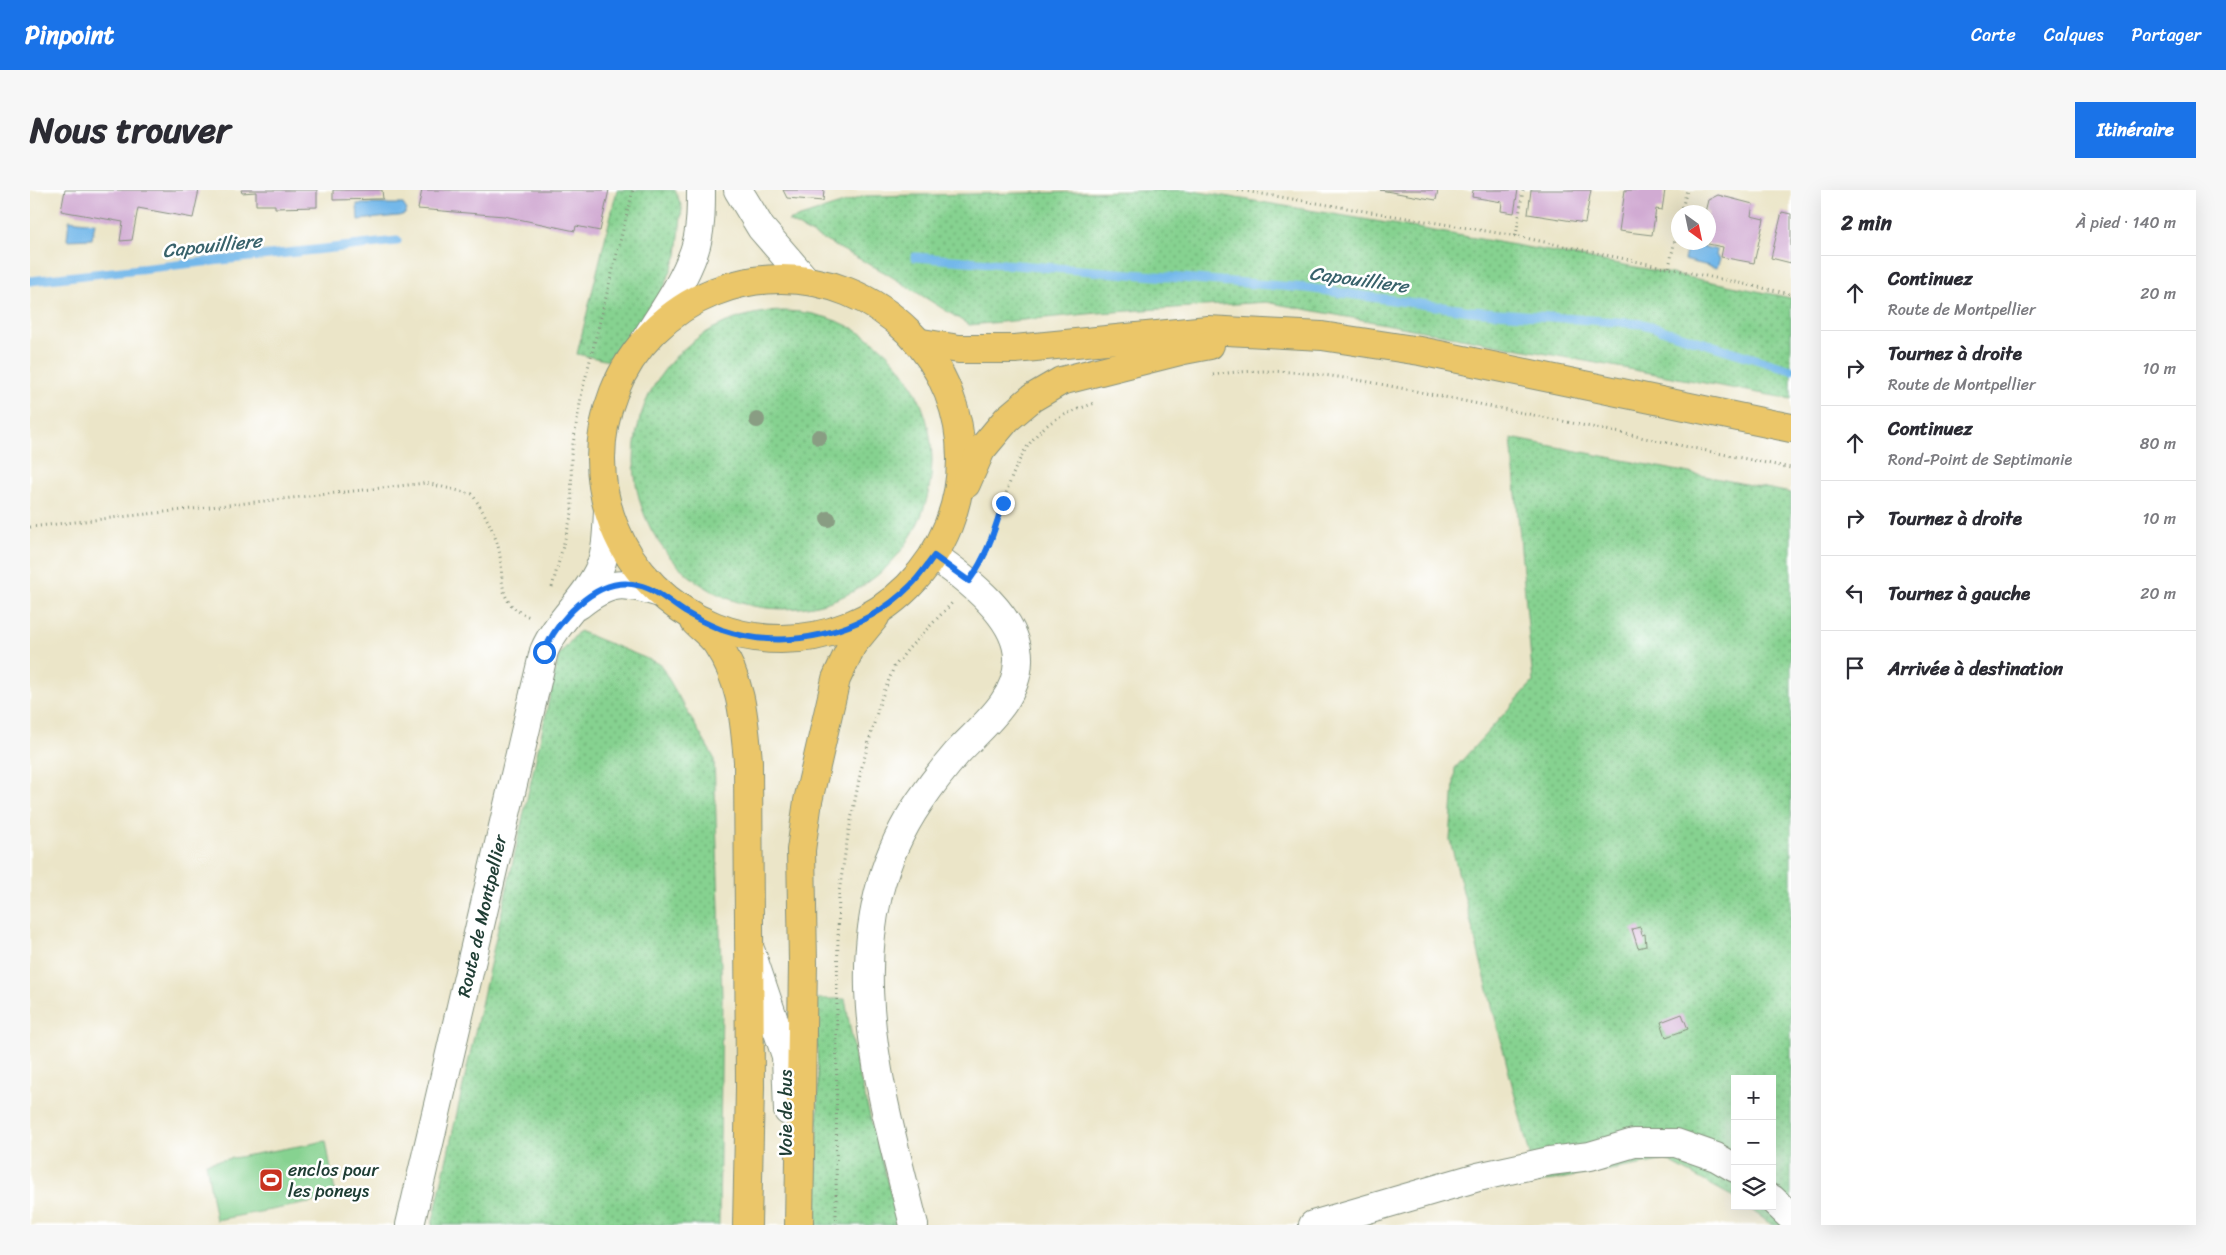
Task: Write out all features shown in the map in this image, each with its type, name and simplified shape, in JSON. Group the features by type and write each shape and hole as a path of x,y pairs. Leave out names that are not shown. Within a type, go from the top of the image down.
{"main road":[{"path":"747,1225 750,1087 748,761 744,719 735,676 716,642 685,612 660,593 638,569 620,541 608,510 601,480 604,420 614,391 627,364 645,340 678,310 718,289 761,279 805,279 849,290 889,312 922,343 945,378 959,418 963,459 958,501"},
{"path":"922,343 959,349 1015,348 1208,330 1322,336 1420,351 1791,428"},
{"path":"799,1225 803,963 802,850 808,802 836,679 852,645 881,610 911,585 934,556 982,450 1007,418 1032,398 1062,381 1184,350 1271,334"},
{"path":"685,612 722,630 762,639 804,638 844,628 881,610"}],"street":[{"path":"645,340 678,286 695,251 701,218 701,190"},
{"path":"738,190 761,228 805,279"},
{"name":"Route de Montpellier","path":"410,1225 540,671 546,629 559,604 588,589 600,566 606,543 608,510"},
{"path":"914,1225 879,1084 871,1020 868,974 873,923 884,871 898,840 919,802 955,755 1006,701 1015,684 1018,661 1016,642 1007,625 969,581 934,556"},
{"name":"Route de Montpellier","path":"559,604 591,595 612,586 631,584 660,593"},
{"name":"Voie de bus","path":"749,946 786,1056 788,1079 786,1225"},
{"path":"1312,1225 1478,1177 1550,1161 1590,1156 1634,1142 1676,1143 1716,1156 1731,1165"},
{"path":"1776,1203 1791,1218"}],"path":[{"path":"559,604 572,514 570,455 582,392 633,190"},
{"path":"1238,190 1516,236 1791,294"},
{"path":"1516,236 1524,190"},
{"path":"1683,205 1686,190"},
{"path":"1669,267 1673,250"},
{"path":"1208,376 1265,370 1319,375 1401,388 1791,468"},
{"path":"969,581 982,563 991,544 1015,467 1031,443 1052,422 1079,409 1102,401"},
{"path":"30,527 426,483 472,494 491,522 498,548 502,591 517,612 546,629"}],"green space":[{"path":"617,190 675,190 682,208 677,255 662,293 609,361 577,354"},
{"path":"1187,190 1565,254 1791,298 1791,399 1266,302 1098,313 969,325 884,272 788,221 865,196"},
{"path":"783,311 812,314 840,323 866,336 888,355 907,377 920,403 929,431 932,460 929,489 920,517 907,543 888,565 866,584 840,597 812,606 783,609 754,606 726,597 700,584 678,565 659,543 646,517 637,489 634,460 637,431 646,403 659,377 678,355 700,336 726,323 754,314"},
{"path":"1511,438 1791,493 1791,1225 1772,1225 1751,1210 1776,1210 1776,1075 1731,1075 1731,1196 1666,1160 1537,1183 1450,840 1455,768 1533,682"},
{"path":"579,631 660,664 714,758 722,997 719,1225 432,1225 559,655"},
{"path":"816,999 845,999 857,1067 899,1225 816,1225 818,1090"},
{"name":"enclos pour les poneys","path":"326,1141 336,1198 216,1220 206,1163"}],"water":[{"path":"357,204 403,204 407,210 405,214 399,216 358,220"},
{"path":"69,220 95,223 92,239 67,240"},
{"path":"1686,250 1716,250 1717,250 1716,256 1720,258 1717,268 1684,260"}],"building":[{"path":"65,190 199,190 193,218 138,208 132,240 120,241 123,222 61,211"},
{"path":"241,190 317,190 317,207 275,208 275,205 256,205 256,192 242,193"},
{"path":"333,190 382,190 383,199 333,200"},
{"path":"422,190 609,190 600,231 576,226 575,231 504,216 418,209"},
{"path":"783,190 824,190 823,201 787,198"},
{"path":"1380,190 1438,190 1436,200"},
{"path":"1473,190 1518,190 1514,213 1501,211 1502,202 1472,197"},
{"path":"1531,190 1591,190 1585,223 1528,214"},
{"path":"1625,190 1665,190 1662,210 1656,209 1652,235 1619,231"},
{"path":"1718,195 1753,204 1751,216 1764,219 1754,263 1721,257 1723,247 1716,246 1716,205 1707,205 1708,200"},
{"path":"1782,212 1791,214 1791,263 1771,258"},
{"path":"1640,927 1642,935 1645,934 1646,946 1638,948 1632,929"},
{"path":"1682,1014 1688,1029 1666,1037 1661,1022"}],"waterway":[{"name":"Capouilliere","path":"30,281 397,241"},
{"name":"Capouilliere","path":"915,257 1307,288 1471,311 1643,324 1791,370"}],"place":[{"name":"enclos pour les poneys","path":"271,1180"}],"route":[{"path":"544,652 550,637 568,613 591,595 612,586 631,584 660,593 685,612 722,630 762,639 804,638 844,628 881,610 911,585 934,556 969,581 982,563 991,544 1003,503"}]}
